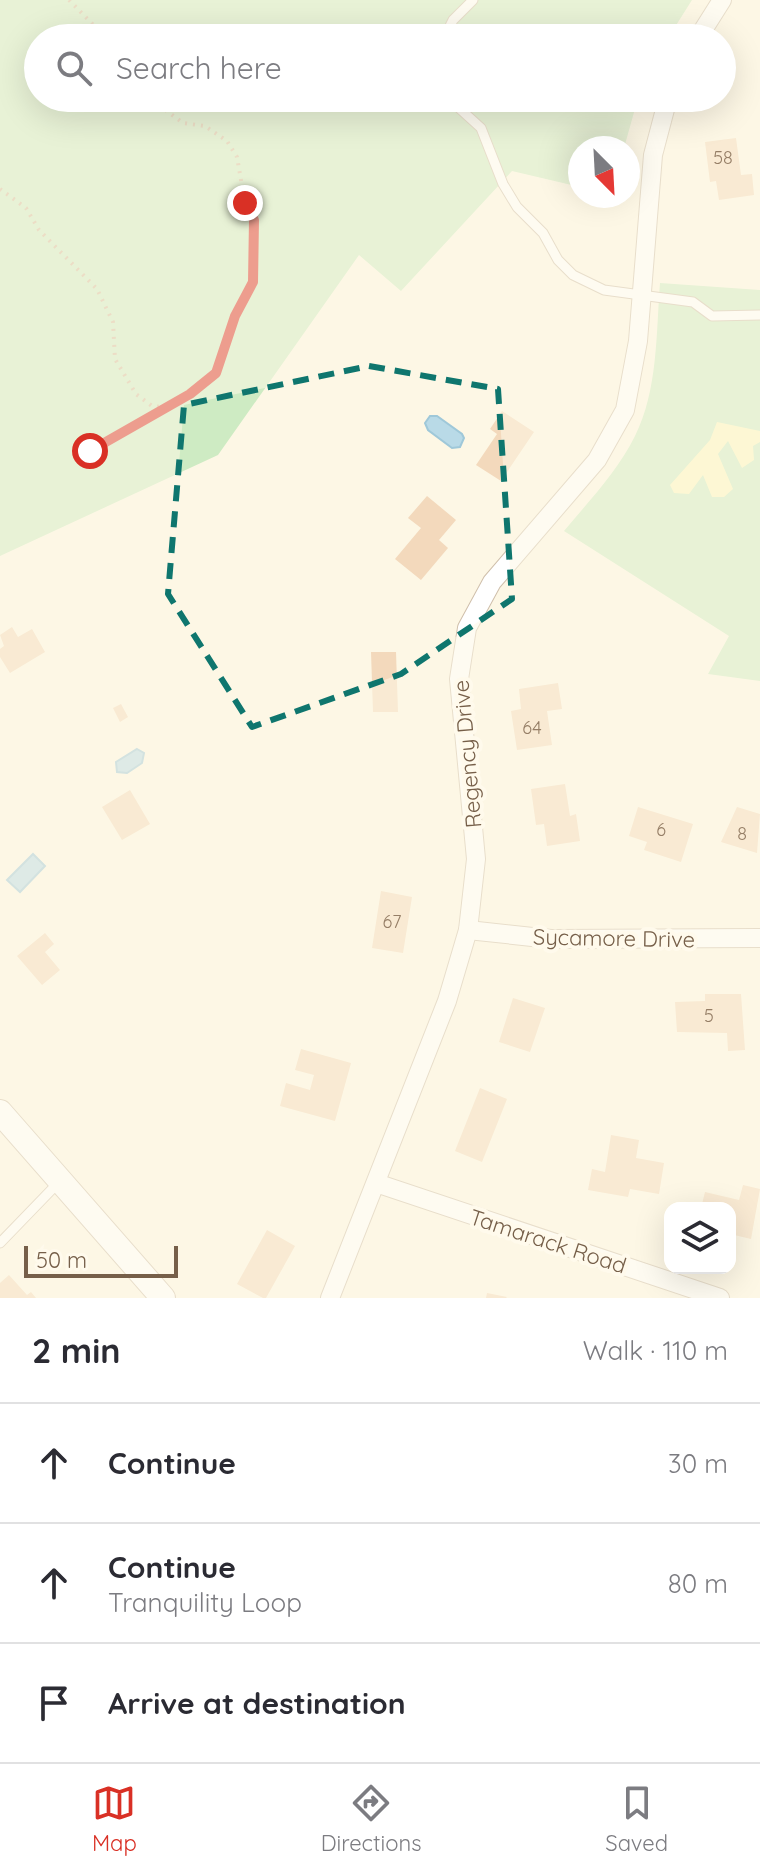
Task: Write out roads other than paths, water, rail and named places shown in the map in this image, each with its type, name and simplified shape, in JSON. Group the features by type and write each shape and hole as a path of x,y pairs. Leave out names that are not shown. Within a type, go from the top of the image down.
{"street":[{"path":"707,24 722,0"},
{"name":"Regency Drive","path":"330,1298 447,1001 468,930 476,859 460,697 463,645 482,596 597,460 618,427 635,367 653,155 664,112"},
{"name":"Sycamore Drive","path":"468,930 551,939 760,938"},
{"path":"0,1112 163,1298"},
{"name":"Tamarack Road","path":"376,1183 720,1298"}],"lane":[{"path":"451,24 473,0"},
{"path":"463,112 481,128 503,184 517,207 543,233 558,260 587,284 693,302 712,316 760,315"},
{"path":"0,1243 61,1181"}],"water":[{"path":"430,416 437,416 462,434 464,438 460,447 452,448 428,430 425,423"},
{"path":"137,749 144,753 142,763 127,773 117,772 116,762"},
{"path":"33,854 45,866 20,892 7,880"}]}
